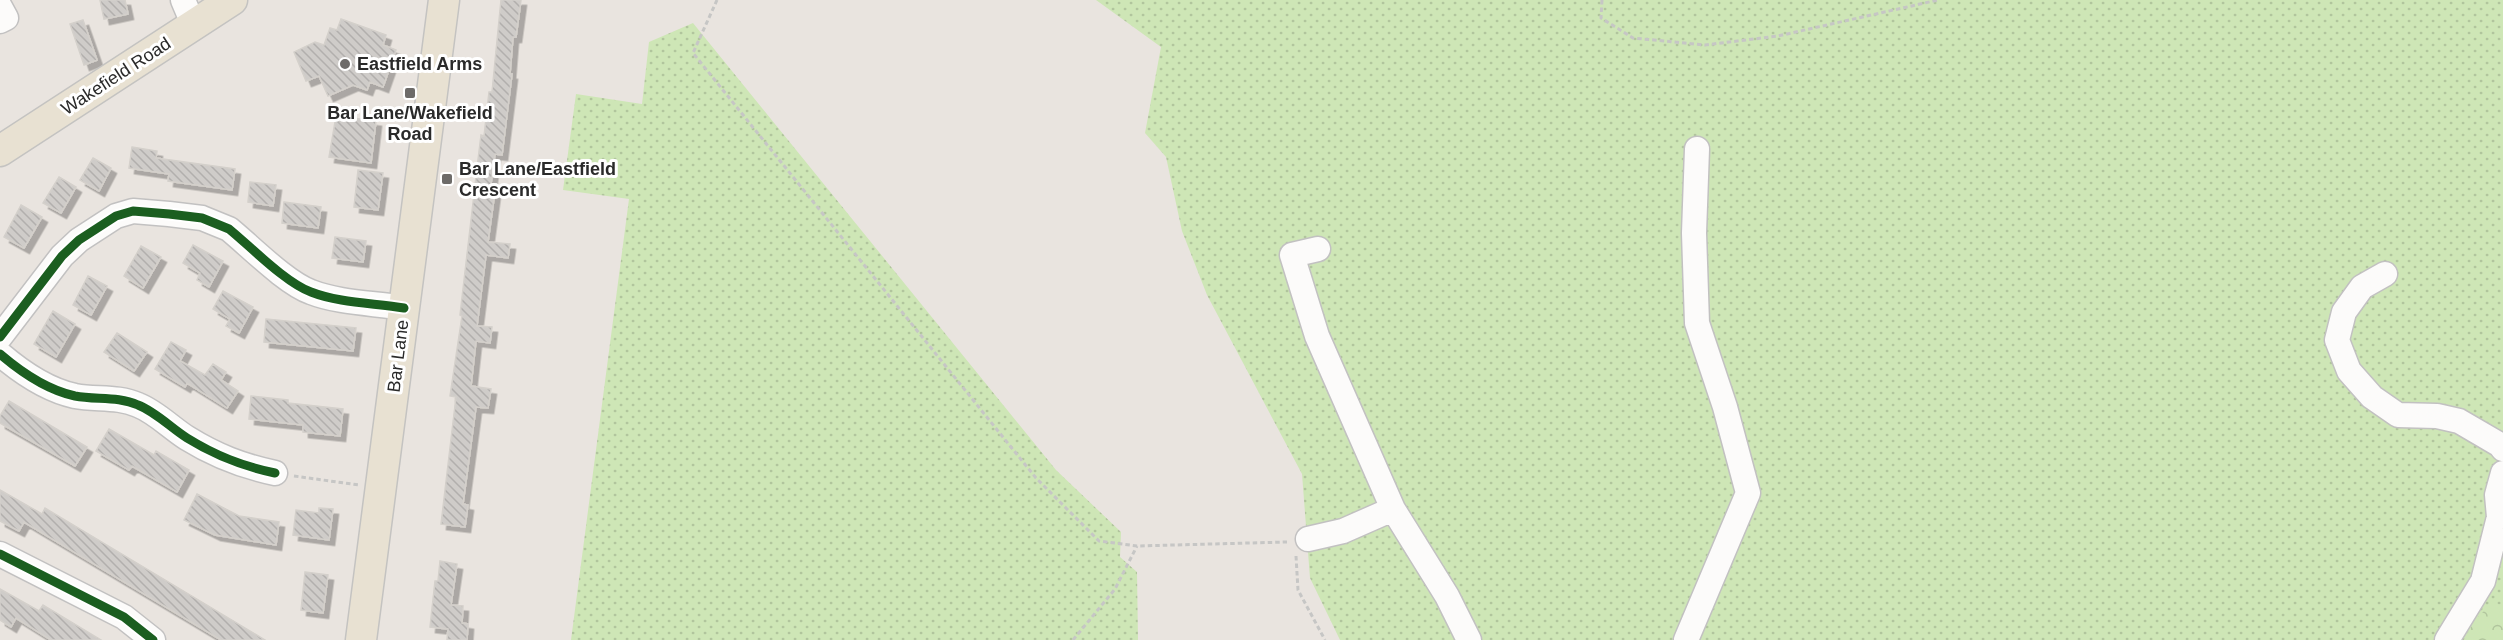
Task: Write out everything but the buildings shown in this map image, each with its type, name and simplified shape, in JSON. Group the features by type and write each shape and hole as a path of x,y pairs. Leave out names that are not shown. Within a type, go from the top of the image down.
{"main road":[{"name":"Wakefield Road","path":"0,151 188,13 232,0"},
{"name":"Bar Lane","path":"361,640 444,0"}],"street":[{"path":"0,7 6,18 0,21"},
{"path":"1686,640 1748,493 1725,406 1697,323 1694,233 1697,149"},
{"path":"0,337 62,256 97,228 116,216 133,211 202,218 218,223 229,229 309,292 404,308"},
{"path":"1318,249 1292,255 1317,336 1393,509 1447,596 1469,640"},
{"path":"2385,274 2362,286 2344,312 2337,340 2349,370 2372,398 2398,415 2437,416 2459,421 2503,449"},
{"path":"0,354 18,369 58,391 123,400 140,405 220,458 275,473"},
{"path":"2446,640 2483,581 2501,515 2498,495 2503,473"},
{"path":"1300,545 1343,531 1393,509"},
{"path":"0,554 124,617 153,640"}],"path":[{"path":"717,0 693,53 1036,478 1100,541 1137,546 1300,545 1298,590 1325,640"},
{"path":"1602,0 1601,18 1634,38 1705,45 1778,36 1938,0"},
{"path":"275,473 381,488"},
{"path":"1073,640 1115,589 1137,546"}],"green space":[{"path":"1096,0 2503,0 2503,609 2468,640 1340,640 1310,578 1302,474 1207,295 1182,231 1166,157 1145,133 1161,47"},
{"path":"693,23 1056,470 1121,532 1120,557 1137,572 1138,640 571,640 629,199 563,190 576,94 642,104 649,42"},
{"path":"2491,604 2503,605 2503,640 2464,640 2475,620"}],"cycle path":[{"path":"0,337 62,256 79,240 116,216 133,211 202,218 229,229 280,273 311,292 345,301 404,308"},
{"path":"0,354 26,374 54,389 75,396 123,400 138,405 208,450 240,464 275,473"},
{"path":"0,554 124,617 153,640"}],"place":[{"name":"Eastfield Arms","path":"345,64"},
{"name":"Bar Lane/Wakefield Road","path":"410,93"},
{"name":"Bar Lane/Eastfield Crescent","path":"447,179"}]}
